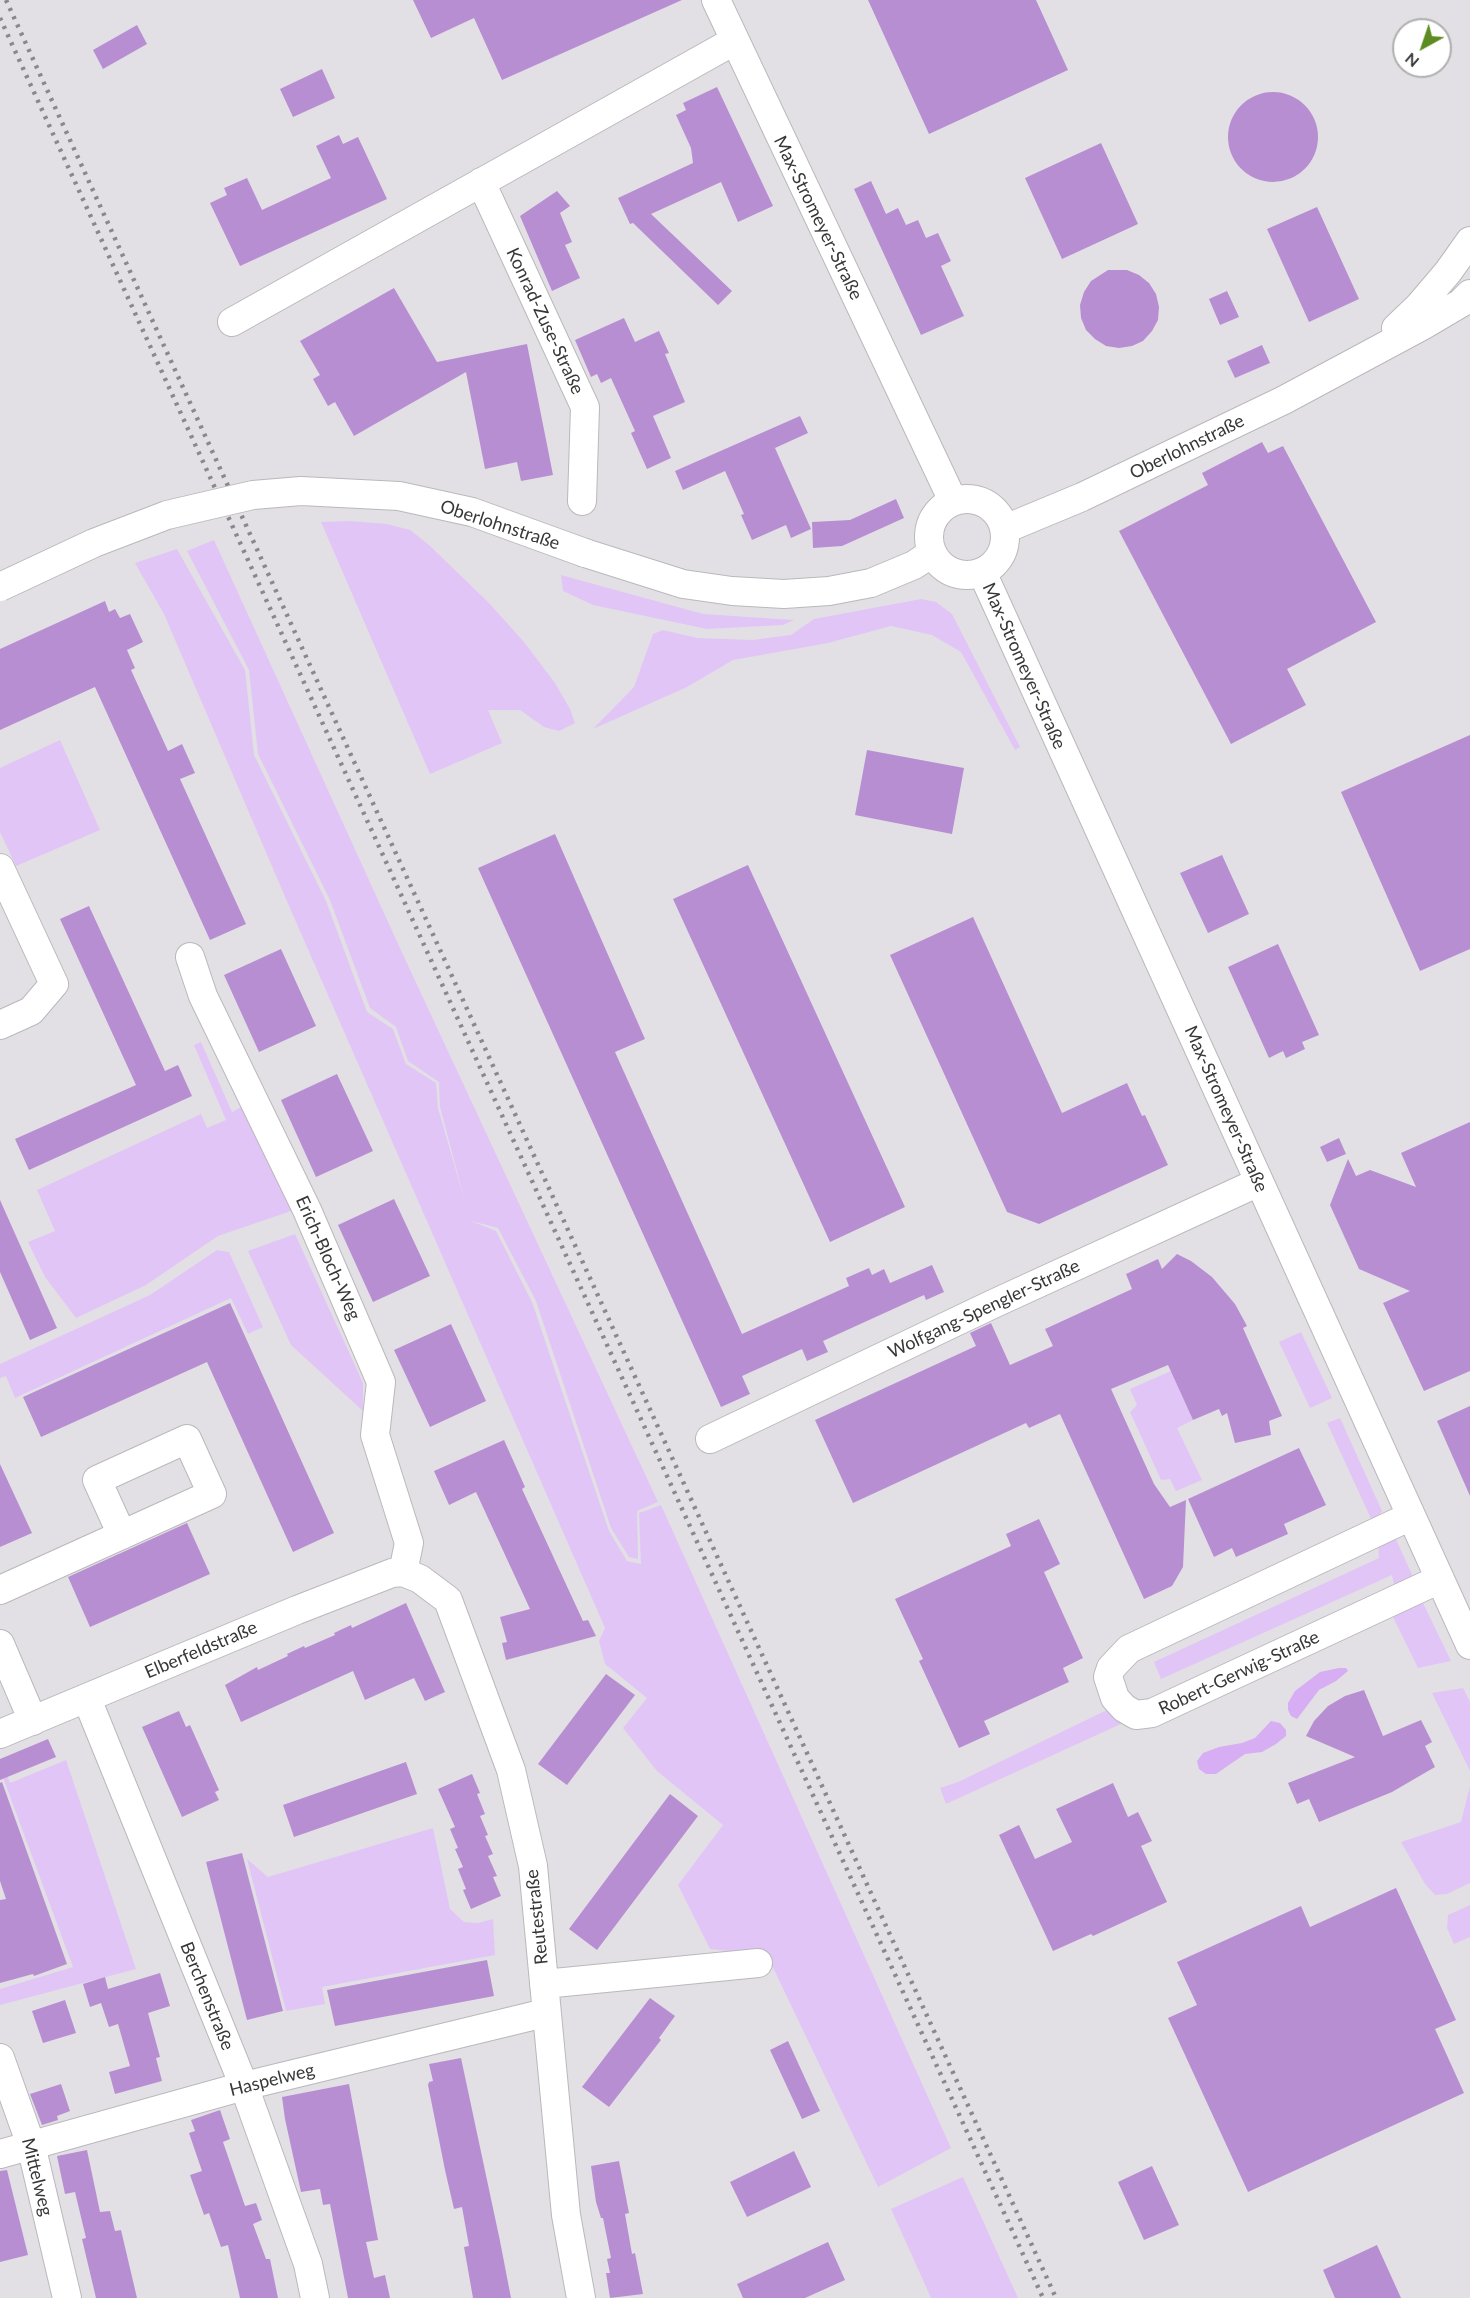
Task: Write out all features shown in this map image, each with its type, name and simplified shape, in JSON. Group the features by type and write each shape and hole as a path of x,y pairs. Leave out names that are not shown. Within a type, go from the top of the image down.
{"street":[{"name":"Max-Stromeyer-Straße","path":"716,0 953,501"},
{"path":"232,322 734,41"},
{"name":"Konrad-Zuse-Straße","path":"481,182 585,407 582,501"},
{"name":"Oberlohnstraße","path":"1364,355 1419,306 1448,272 1470,241"},
{"name":"Oberlohnstraße","path":"1005,529 1082,497 1284,400 1364,355 1422,326 1461,303 1470,294"},
{"name":"Oberlohnstraße","path":"0,588 94,543 167,515 253,495 301,491 399,496 430,502 472,512 585,553 683,584 732,591 783,594 829,591 871,582 907,568 932,553"},
{"path":"964,498 985,503 994,509 1005,529 1003,550 998,560 982,572 967,575 953,573 941,565 932,553 929,533 931,523 944,506 953,501 964,498"},
{"name":"Max-Stromeyer-Straße","path":"982,572 1470,1645"},
{"path":"0,868 54,984 31,1011 0,1025"},
{"name":"Erich-Bloch-Weg","path":"190,957 203,996 307,1210 381,1382 375,1436 409,1543 403,1572"},
{"name":"Wolfgang-Spengler-Straße","path":"710,1439 993,1304 1259,1182"},
{"name":"Robert-Gerwig-Straße","path":"1411,1516 1129,1649 1111,1668 1108,1677 1115,1698 1124,1708 1136,1715 1152,1713 1440,1579"},
{"path":"0,1590 122,1534"},
{"name":"Elberfeldstraße","path":"0,1734 297,1610 392,1573 403,1572"},
{"name":"Reutestraße","path":"403,1572 420,1579 448,1600 512,1770 533,1866 545,2013 566,2215 581,2298"},
{"path":"0,1644 33,1721"},
{"name":"Berchenstraße","path":"87,1699 244,2086 308,2264 315,2298"},
{"path":"544,1984 758,1963"},
{"name":"Haspelweg","path":"0,2154 244,2086 545,2013"},
{"name":"Mittelweg","path":"0,2058 31,2145 67,2298"}],"shaded area":[{"path":"350,521 387,524 410,530 429,545 489,603 524,642 555,683 575,723 559,731 544,727 520,710 488,710 502,743 430,774 321,522"},
{"path":"214,540 399,946 658,1502 637,1511 638,1559 629,1557 611,1528 536,1301 498,1228 471,1221 496,1231 532,1302 609,1531 627,1561 641,1564 639,1513 661,1505 951,2148 878,2187 767,1955 710,1949 678,1885 723,1825 657,1771 623,1728 647,1698 605,1664 599,1641 605,1628 164,614 135,563 177,549 245,670 254,755 326,901 367,1012 393,1029 406,1064 436,1083 438,1108 465,1202 440,1107 439,1082 408,1061 396,1027 370,1008 330,900 258,754 249,670 187,551"},
{"path":"561,575 703,614 794,620 783,625 707,629 593,605 563,591"},
{"path":"921,599 936,602 952,614 1020,747 1015,750 961,652 932,635 891,626 828,643 733,660 687,687 593,729 634,687 653,634 663,630 697,638 752,640 791,635 814,619"},
{"path":"60,740 100,830 16,866 0,832 0,768"},
{"path":"201,1042 232,1112 245,1105 294,1210 218,1236 146,1285 76,1318 45,1277 28,1242 55,1231 37,1190 201,1114 207,1128 226,1120 194,1045"},
{"path":"295,1234 363,1383 363,1411 291,1345 248,1251"},
{"path":"217,1250 229,1252 263,1327 248,1334 231,1298 15,1398 6,1376 0,1378 0,1364 150,1295"},
{"path":"1301,1332 1332,1398 1310,1408 1279,1342"},
{"path":"1171,1371 1193,1420 1177,1428 1202,1480 1176,1491 1170,1479 1161,1480 1130,1412 1137,1405 1130,1389"},
{"path":"1340,1418 1382,1511 1373,1523 1327,1423"},
{"path":"1394,1535 1414,1579 1395,1589 1392,1575 1161,1679 1154,1662 1379,1558 1378,1542"},
{"path":"1423,1603 1451,1661 1418,1668 1390,1611 1404,1605"},
{"path":"1346,1668 1348,1671 1319,1690 1297,1719 1291,1716 1288,1703 1295,1691 1320,1672"},
{"path":"1463,1688 1470,1702 1470,1771 1432,1693"},
{"path":"1107,1710 1123,1723 946,1804 940,1788 958,1782"},
{"path":"1271,1721 1280,1723 1286,1730 1286,1736 1276,1744 1262,1752 1245,1754 1216,1774 1206,1774 1199,1769 1197,1761 1203,1753 1255,1738"},
{"path":"66,1760 136,1969 0,2005 0,1989 73,1967 1,1772 2,1761 10,1783"},
{"path":"1470,1786 1470,1883 1447,1894 1435,1895 1425,1884 1401,1842 1461,1822"},
{"path":"433,1828 450,1909 464,1922 478,1923 493,1919 495,1955 322,1987 325,2004 286,2011 247,1859 268,1877"},
{"path":"1470,1905 1470,1937 1454,1944 1447,1928 1448,1915"},
{"path":"963,2177 1018,2298 931,2298 891,2209"}],"building":[{"path":"413,0 682,0 502,80 474,18 431,38"},
{"path":"868,0 1036,0 1068,70 929,134"},
{"path":"137,25 147,44 103,69 93,50"},
{"path":"322,69 335,98 293,117 280,89"},
{"path":"717,87 773,206 738,222 721,182 651,214 732,291 718,305 633,223 630,224 618,198 693,163 691,148 676,115 686,110 683,103"},
{"path":"1273,92 1290,96 1305,105 1314,120 1318,137 1314,154 1305,169 1290,178 1273,182 1256,178 1241,169 1232,154 1228,137 1232,120 1241,105 1256,96"},
{"path":"339,135 343,144 358,137 387,199 240,266 210,203 227,195 224,188 247,178 262,210 331,178 316,146"},
{"path":"1101,143 1138,224 1062,259 1025,178"},
{"path":"871,181 886,214 898,208 906,225 918,220 926,238 938,233 951,261 941,266 964,316 921,335 854,189"},
{"path":"557,191 570,206 560,213 572,242 565,245 580,278 552,291 520,216"},
{"path":"1317,207 1359,299 1309,322 1267,229"},
{"path":"1108,270 1127,270 1139,275 1149,283 1156,294 1159,307 1158,320 1143,341 1132,346 1119,348 1106,346 1086,330 1081,318 1080,305 1084,292 1091,281"},
{"path":"394,288 437,362 527,344 553,475 521,481 517,462 485,469 466,372 354,436 335,402 328,406 313,379 320,375 300,341"},
{"path":"1227,291 1239,317 1220,325 1209,299"},
{"path":"624,318 635,342 659,331 669,353 665,354 685,402 653,416 671,458 647,469 631,433 635,431 611,378 601,383 597,374 591,377 575,340"},
{"path":"1262,345 1270,363 1235,378 1227,361"},
{"path":"800,416 808,433 775,448 811,529 791,538 786,525 752,540 741,515 744,514 725,471 683,490 675,471"},
{"path":"1262,442 1268,453 1283,446 1376,622 1287,669 1306,705 1231,744 1119,531 1208,485 1202,473"},
{"path":"896,499 904,518 842,546 813,548 812,522 850,520"},
{"path":"105,601 109,612 115,609 120,618 130,614 143,642 127,650 135,668 131,670 168,751 182,744 195,773 180,779 246,924 210,940 95,687 0,730 0,649"},
{"path":"1470,735 1470,949 1420,971 1341,792"},
{"path":"867,750 964,768 952,834 855,815"},
{"path":"555,834 645,1039 615,1052 742,1334 849,1286 846,1278 869,1268 872,1275 884,1269 890,1283 932,1265 944,1292 926,1300 924,1295 823,1341 828,1352 807,1361 802,1349 742,1376 750,1394 721,1407 478,868"},
{"path":"1222,855 1249,914 1208,933 1180,873"},
{"path":"748,865 905,1207 830,1242 673,899"},
{"path":"89,906 165,1071 178,1065 192,1096 29,1170 15,1139 136,1085 60,919"},
{"path":"973,917 1062,1113 1127,1083 1168,1165 1039,1224 1007,1212 890,955"},
{"path":"1278,944 1319,1035 1302,1042 1305,1049 1286,1058 1283,1051 1269,1058 1228,967"},
{"path":"281,949 316,1026 259,1052 224,975"},
{"path":"337,1074 373,1151 316,1177 281,1100"},
{"path":"1470,1122 1470,1371 1424,1391 1383,1303 1410,1291 1359,1269 1330,1205 1348,1159 1356,1176 1370,1170 1416,1187 1401,1153"},
{"path":"1339,1138 1346,1154 1327,1162 1320,1147"},
{"path":"394,1199 430,1276 373,1302 338,1225"},
{"path":"0,1200 57,1328 30,1340 0,1272"},
{"path":"1177,1254 1191,1261 1212,1277 1235,1304 1247,1326 1243,1328 1282,1416 1269,1421 1271,1435 1235,1443 1227,1413 1222,1416 1219,1409 1193,1420 1168,1365 1111,1389 1154,1484 1170,1507 1186,1500 1183,1567 1172,1586 1144,1599 1060,1414 1029,1428 1026,1423 853,1503 815,1420 976,1346 970,1333 991,1323 1010,1365 1053,1346 1045,1329 1132,1289 1126,1274 1158,1259 1162,1269"},
{"path":"230,1303 334,1533 293,1552 207,1362 41,1437 23,1397"},
{"path":"451,1324 486,1401 430,1427 394,1350"},
{"path":"1470,1406 1470,1496 1437,1421"},
{"path":"504,1440 525,1487 522,1489 583,1621 588,1620 596,1636 506,1660 502,1643 507,1642 500,1617 530,1609 476,1492 449,1505 434,1471"},
{"path":"1299,1448 1326,1505 1284,1524 1288,1534 1236,1557 1232,1548 1214,1557 1188,1499"},
{"path":"0,1464 32,1533 0,1547"},
{"path":"1039,1519 1060,1564 1044,1572 1083,1658 1063,1668 1069,1682 984,1721 990,1734 959,1748 919,1661 923,1659 895,1599 1011,1546 1006,1534"},
{"path":"187,1523 210,1574 90,1627 68,1577"},
{"path":"406,1603 445,1692 425,1701 414,1678 365,1700 353,1671 241,1722 225,1685 257,1667 258,1670 304,1646 305,1648 351,1625 352,1628"},
{"path":"606,1674 635,1695 567,1785 538,1764"},
{"path":"1364,1690 1383,1736 1421,1720 1432,1742 1425,1746 1435,1767 1392,1792 1319,1822 1309,1799 1297,1804 1288,1783 1355,1757 1306,1736 1314,1721 1328,1706 1345,1696"},
{"path":"179,1711 186,1727 190,1725 219,1790 215,1792 219,1800 182,1817 142,1727"},
{"path":"48,1739 56,1757 0,1780 0,1759"},
{"path":"406,1762 417,1794 294,1837 283,1805"},
{"path":"472,1774 485,1814 480,1816 488,1835 485,1836 493,1854 488,1856 497,1876 493,1877 501,1896 471,1909 458,1869 463,1867 450,1829 455,1827 438,1789"},
{"path":"2,1782 67,1964 34,1976 33,1974 0,1983 0,1900 6,1899 0,1881 0,1783"},
{"path":"1113,1783 1128,1817 1138,1812 1152,1841 1141,1846 1167,1902 1093,1936 1091,1934 1053,1951 999,1835 1019,1825 1035,1859 1072,1842 1056,1809"},
{"path":"670,1794 698,1816 597,1950 569,1929"},
{"path":"242,1853 283,2011 247,2020 206,1862"},
{"path":"1396,1888 1456,2020 1435,2029 1464,2093 1248,2192 1168,2018 1197,2005 1177,1962 1301,1906 1310,1927"},
{"path":"487,1960 494,1996 335,2026 327,1990"},
{"path":"160,1973 170,2006 148,2013 160,2057 156,2058 162,2081 115,2094 109,2072 130,2066 118,2024 109,2027 101,2003 90,2007 83,1984 105,1977 108,1989"},
{"path":"650,1998 675,2016 659,2038 661,2040 609,2107 582,2087"},
{"path":"65,2000 76,2033 43,2043 32,2011"},
{"path":"788,2041 820,2111 802,2119 770,2050"},
{"path":"461,2058 511,2298 473,2298 464,2247 469,2246 462,2207 454,2209 445,2170 428,2085 433,2081 429,2064"},
{"path":"61,2084 70,2111 57,2116 58,2120 42,2125 30,2094"},
{"path":"349,2084 378,2240 366,2242 374,2278 385,2275 390,2298 348,2298 330,2204 323,2205 320,2189 301,2192 285,2119 282,2097"},
{"path":"220,2110 230,2139 223,2142 245,2206 256,2203 262,2220 253,2224 266,2259 270,2259 278,2298 240,2298 228,2245 221,2247 209,2213 204,2215 190,2175 202,2171 189,2133 195,2131 191,2120"},
{"path":"87,2150 100,2212 110,2211 115,2231 121,2230 137,2298 96,2298 82,2239 86,2238 75,2192 65,2194 57,2156"},
{"path":"794,2151 811,2187 747,2217 730,2182"},
{"path":"619,2161 629,2213 625,2214 632,2254 635,2253 643,2294 610,2298 606,2273 610,2273 607,2259 611,2258 603,2218 601,2218 596,2202 591,2166"},
{"path":"1152,2166 1179,2225 1144,2240 1118,2182"},
{"path":"7,2170 28,2255 0,2262 0,2171"},
{"path":"828,2242 845,2280 805,2298 743,2298 737,2284"},
{"path":"1377,2245 1401,2298 1335,2298 1323,2270"}],"railway":[{"path":"6,0 1056,2298"},
{"path":"0,18 1043,2298"}]}
